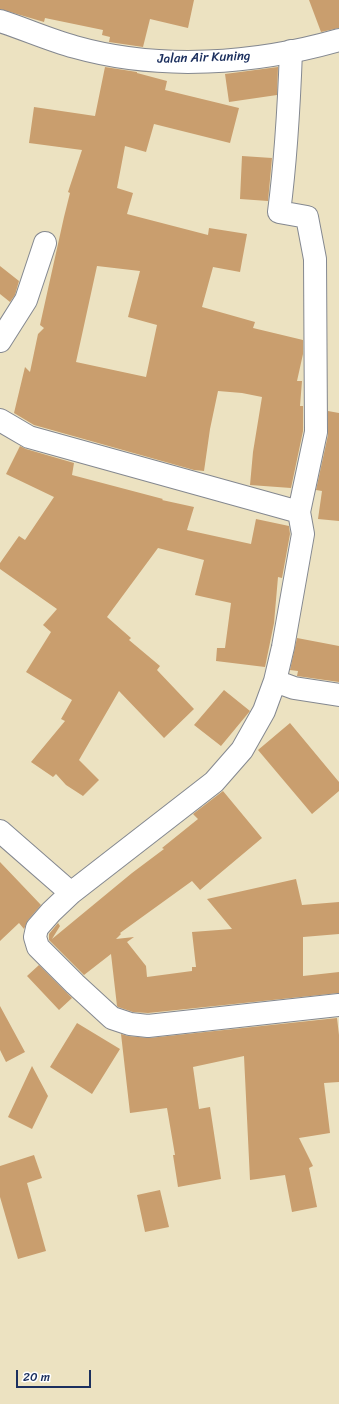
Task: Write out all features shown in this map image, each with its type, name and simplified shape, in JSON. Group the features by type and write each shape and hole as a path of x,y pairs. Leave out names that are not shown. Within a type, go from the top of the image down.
{"street":[{"name":"Jalan Air Kuning","path":"0,21 75,47 151,61 189,62 237,59 319,46 339,40"},
{"path":"291,51 285,166 278,212 307,217 315,259 316,432 299,512 303,534 283,647 275,681 264,711 242,750 214,782 71,893 37,928 35,937 38,947 112,1018 130,1024 148,1026 339,1005"},
{"path":"0,341 26,300 45,243"},
{"path":"0,420 29,437 299,512"},
{"path":"275,681 294,688 339,695"},
{"path":"0,831 71,893"}],"building":[{"path":"0,0 194,0 188,28 150,19 143,47 109,42 110,37 102,35 103,30 45,18 44,22 0,9"},
{"path":"309,0 339,0 339,28 321,32"},
{"path":"105,67 137,72 167,81 165,90 239,108 230,143 154,124 146,152 125,146 117,188 133,193 127,214 208,235 209,228 247,234 240,272 213,267 202,307 255,322 253,328 303,340 303,354 297,381 302,381 300,406 303,406 303,431 291,488 250,485 253,452 262,397 242,393 218,391 210,429 204,471 194,470 34,425 14,413 25,367 30,372 38,334 44,328 40,325 70,193 68,192 82,150 29,143 34,107 95,116","holes":["97,266 140,271 128,317 157,325 146,377 76,362"]},
{"path":"278,67 277,95 229,102 225,74"},
{"path":"242,156 272,158 268,201 240,199"},
{"path":"0,266 19,281 15,295 10,302 0,294"},
{"path":"328,411 339,413 339,521 318,519 322,491 316,490 328,435"},
{"path":"20,446 74,463 72,475 163,499 162,500 194,507 187,530 251,544 256,519 289,526 290,534 282,578 278,577 274,623 265,667 216,661 217,648 225,648 231,603 195,595 204,560 158,548 107,617 131,638 129,640 160,666 157,670 194,709 164,738 119,691 79,760 99,780 83,796 66,785 56,774 53,777 31,762 65,721 61,719 72,700 26,672 51,632 43,625 57,609 0,569 0,563 19,536 25,540 54,497 6,474"},
{"path":"297,638 339,646 339,682 297,676 298,671 290,670"},
{"path":"224,690 250,711 221,746 194,725"},
{"path":"290,723 339,782 339,791 312,814 258,750"},
{"path":"223,791 262,838 200,890 192,881 120,933 121,934 116,939 134,937 127,942 146,966 147,977 192,971 192,967 196,967 192,932 232,929 207,899 296,879 302,905 339,902 339,934 303,937 303,976 339,972 339,993 148,1013 133,1012 118,1007 111,954 84,975 49,940 49,934 58,923 60,926 52,939 132,873 164,849 162,848 198,819 193,814"},
{"path":"0,862 41,905 28,920 24,929 19,923 0,941"},
{"path":"39,965 72,998 59,1010 27,976"},
{"path":"0,1006 25,1052 6,1062 0,1050"},
{"path":"337,1018 339,1035 339,1082 324,1083 330,1133 299,1138 313,1166 309,1168 317,1207 292,1212 285,1175 250,1180 244,1056 193,1067 199,1109 210,1107 221,1179 178,1187 173,1155 175,1155 167,1108 130,1113 121,1034 149,1038"},
{"path":"77,1023 120,1049 92,1094 50,1067"},
{"path":"32,1066 48,1096 32,1129 8,1117"},
{"path":"34,1155 42,1178 27,1183 46,1251 18,1259 0,1197 0,1166"},
{"path":"160,1190 169,1227 145,1232 137,1195"}]}
